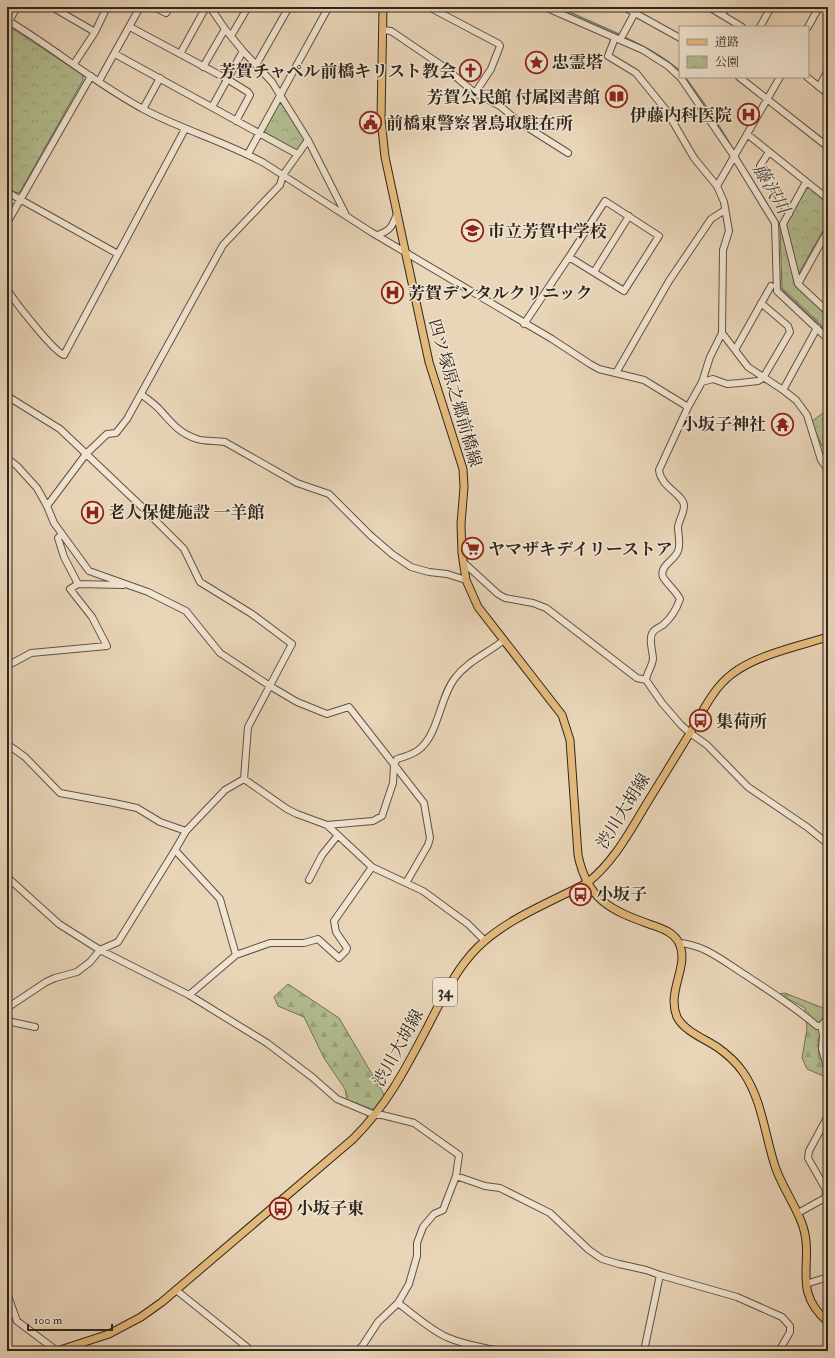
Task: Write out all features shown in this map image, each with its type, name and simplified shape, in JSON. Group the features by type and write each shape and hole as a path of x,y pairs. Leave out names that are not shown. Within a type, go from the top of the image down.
{"main road":[{"name":"四ツ塚原之郷前橋線","path":"383,7 382,136 429,363 463,469 464,487 461,524 463,562 466,580 478,607 562,715 567,730 571,753 576,841 580,867 594,895 602,902 638,920 662,928 673,935 679,943"},
{"name":"渋川大胡線","path":"57,1351 66,1350 126,1326 157,1306 353,1138 375,1115 401,1078 454,976 470,956 485,941 505,925 588,883 598,875 613,857 716,690 730,674 743,666 768,656 828,637"},
{"path":"679,943 681,963 673,998 674,1010 678,1019 684,1026 727,1054 744,1073 754,1094 776,1169 802,1222 805,1240 806,1284 808,1295 816,1310 828,1322"}],"street":[{"path":"17,7 8,22 144,109 186,129 248,154 377,235 406,251 524,324 552,339 590,364 599,369 644,380 688,407"},
{"path":"52,7 60,9 95,32"},
{"path":"74,64 95,32 107,7"},
{"path":"99,81 140,7"},
{"path":"154,7 166,13 170,7"},
{"path":"180,54 206,7"},
{"path":"210,7 225,29 265,74 281,95 308,140 346,215"},
{"path":"231,36 248,7"},
{"path":"256,65 288,7"},
{"path":"248,154 328,8 333,7"},
{"path":"429,7 499,44 500,46 491,69 475,93"},
{"path":"545,7 643,50 668,66 679,76"},
{"path":"624,7 636,10 679,37"},
{"path":"709,7 740,26"},
{"path":"722,14 726,7"},
{"path":"761,26 772,7"},
{"path":"809,26 819,7"},
{"path":"636,10 608,56 636,73 666,110 694,158 717,186 724,202 729,231 723,250 722,333 710,357 702,382 688,407 659,470 660,477 664,483 684,502 684,507 678,526 678,551 665,566 663,571 663,576 680,599 678,606 665,623 653,632 651,637 653,661 646,680"},
{"path":"130,27 227,79 248,92 250,95 236,121"},
{"path":"203,67 225,29"},
{"path":"384,30 391,31 444,67 475,93 500,106 519,122 568,153"},
{"path":"212,107 243,51"},
{"path":"115,54 296,154"},
{"path":"819,87 828,70"},
{"path":"7,223 91,76"},
{"path":"144,109 160,78"},
{"path":"681,78 734,156 775,223 777,291 828,339"},
{"path":"740,78 828,147"},
{"path":"717,186 779,78"},
{"path":"808,78 828,94"},
{"path":"7,289 36,327 58,352 64,355 186,129"},
{"path":"747,134 828,199"},
{"path":"47,506 86,454 107,434 116,433 127,419 223,244 280,185 283,175 296,154 308,140"},
{"path":"769,152 760,166 789,214"},
{"path":"806,182 784,224 798,284 828,311"},
{"path":"7,192 118,254"},
{"path":"524,324 605,201 659,236 624,291 569,257"},
{"path":"616,373 669,281 711,219 725,210"},
{"path":"377,235 386,233 392,227 398,214"},
{"path":"594,272 629,216"},
{"path":"798,284 828,230"},
{"path":"734,350 771,286"},
{"path":"702,382 713,379 727,384 758,381 763,378 790,332 788,326 761,303"},
{"path":"783,390 817,328"},
{"path":"722,333 748,367 796,400 807,416 821,460 828,470"},
{"path":"141,394 160,409 174,426 191,436 199,440 216,440 225,442 297,483 329,494 392,554 411,566 429,572 447,574 466,580"},
{"path":"7,396 60,429 86,454 184,549 200,582 252,614 292,644 248,726 244,779"},
{"path":"7,458 37,488 54,523 90,571 148,592 186,611 220,653 270,686 298,702 328,714 349,707 424,803 430,838 428,845 406,883"},
{"path":"62,535 58,538 64,557 78,584"},
{"path":"463,562 504,598 533,603 546,608 637,678 646,680 662,702 690,733 707,745 748,787 807,827 828,844"},
{"path":"7,666 31,653 107,646 92,617 70,590 78,584 131,586"},
{"path":"244,779 287,809 327,824 373,821 382,816 393,783 394,765 397,759 418,750 428,739 450,685 458,674 467,666 504,640"},
{"path":"7,744 25,757 60,794 137,808 160,822 186,831"},
{"path":"7,1008 46,982 77,972 90,962 100,950 118,942 186,831 224,790 244,779"},
{"path":"327,824 372,867 423,891 468,924 485,941"},
{"path":"309,880 322,855 338,835"},
{"path":"175,850 220,899 236,955"},
{"path":"188,995 236,955 270,943 304,943 318,939 339,958 346,952 346,948 336,932 334,921 372,867"},
{"path":"7,877 59,924 100,950 188,995 267,1043 321,1084 337,1099 375,1115 382,1115 414,1124 459,1155 456,1176 443,1210 434,1214 423,1227 417,1243 417,1256 409,1284 398,1303 378,1322 363,1345 357,1351"},
{"path":"679,943 709,952 797,1009 817,1026 821,1026"},
{"path":"821,1026 828,1020"},
{"path":"7,1021 35,1027"},
{"path":"821,1026 825,1035 822,1049 828,1070"},
{"path":"798,1213 825,1198 826,1192 808,1158 809,1151 828,1116"},
{"path":"456,1176 485,1186 500,1188 550,1213 589,1250 602,1259 646,1270 737,1297 782,1318 790,1326 790,1332 779,1351"},
{"path":"644,1351 660,1275"},
{"path":"806,1284 828,1278"},
{"path":"176,1290 252,1351"},
{"path":"7,1293 17,1321 57,1351"},
{"path":"398,1303 427,1325 448,1338 484,1349 498,1351"}],"green space":[{"path":"13,29 83,75 83,80 20,192 16,193 7,187 7,36 9,31"},
{"path":"279,104 282,104 305,141 296,151 265,134 264,129"},
{"path":"809,188 828,204 828,222 799,273 797,271 785,224 806,189"},
{"path":"780,225 782,225 796,285 828,316 828,331 782,288"},
{"path":"823,413 828,415 828,435 822,446 811,422"},
{"path":"288,984 339,1018 385,1096 375,1110 347,1100 345,1089 324,1058 304,1017 278,1006 274,997"},
{"path":"785,993 828,1010 828,1038 818,1038 819,1058 828,1064 828,1078 807,1069 802,1058 807,1029 805,1008 779,994"}],"waterway":[{"name":"藤沢川","path":"558,7 621,35"},
{"name":"藤沢川","path":"624,37 653,52 679,70"},
{"name":"藤沢川","path":"686,78 711,113 735,152"},
{"name":"藤沢川","path":"750,176 778,224"},
{"name":"藤沢川","path":"778,236 780,288 828,333"}],"place":[{"name":"忠霊塔","path":"536,62"},
{"name":"芳賀チャペル前橋キリスト教会","path":"471,71"},
{"name":"芳賀公民館 付属図書館","path":"616,97"},
{"name":"伊藤内科医院","path":"748,115"},
{"name":"前橋東警察署鳥取駐在所","path":"371,123"},
{"name":"市立芳賀中学校","path":"472,231"},
{"name":"芳賀デンタルクリニック","path":"393,293"},
{"name":"小坂子神社","path":"782,424"},
{"name":"老人保健施設 一羊館","path":"93,512"},
{"name":"ヤマザキデイリーストア","path":"473,549"},
{"name":"集荷所","path":"701,721"},
{"name":"小坂子","path":"580,894"},
{"name":"小坂子東","path":"280,1208"}]}
